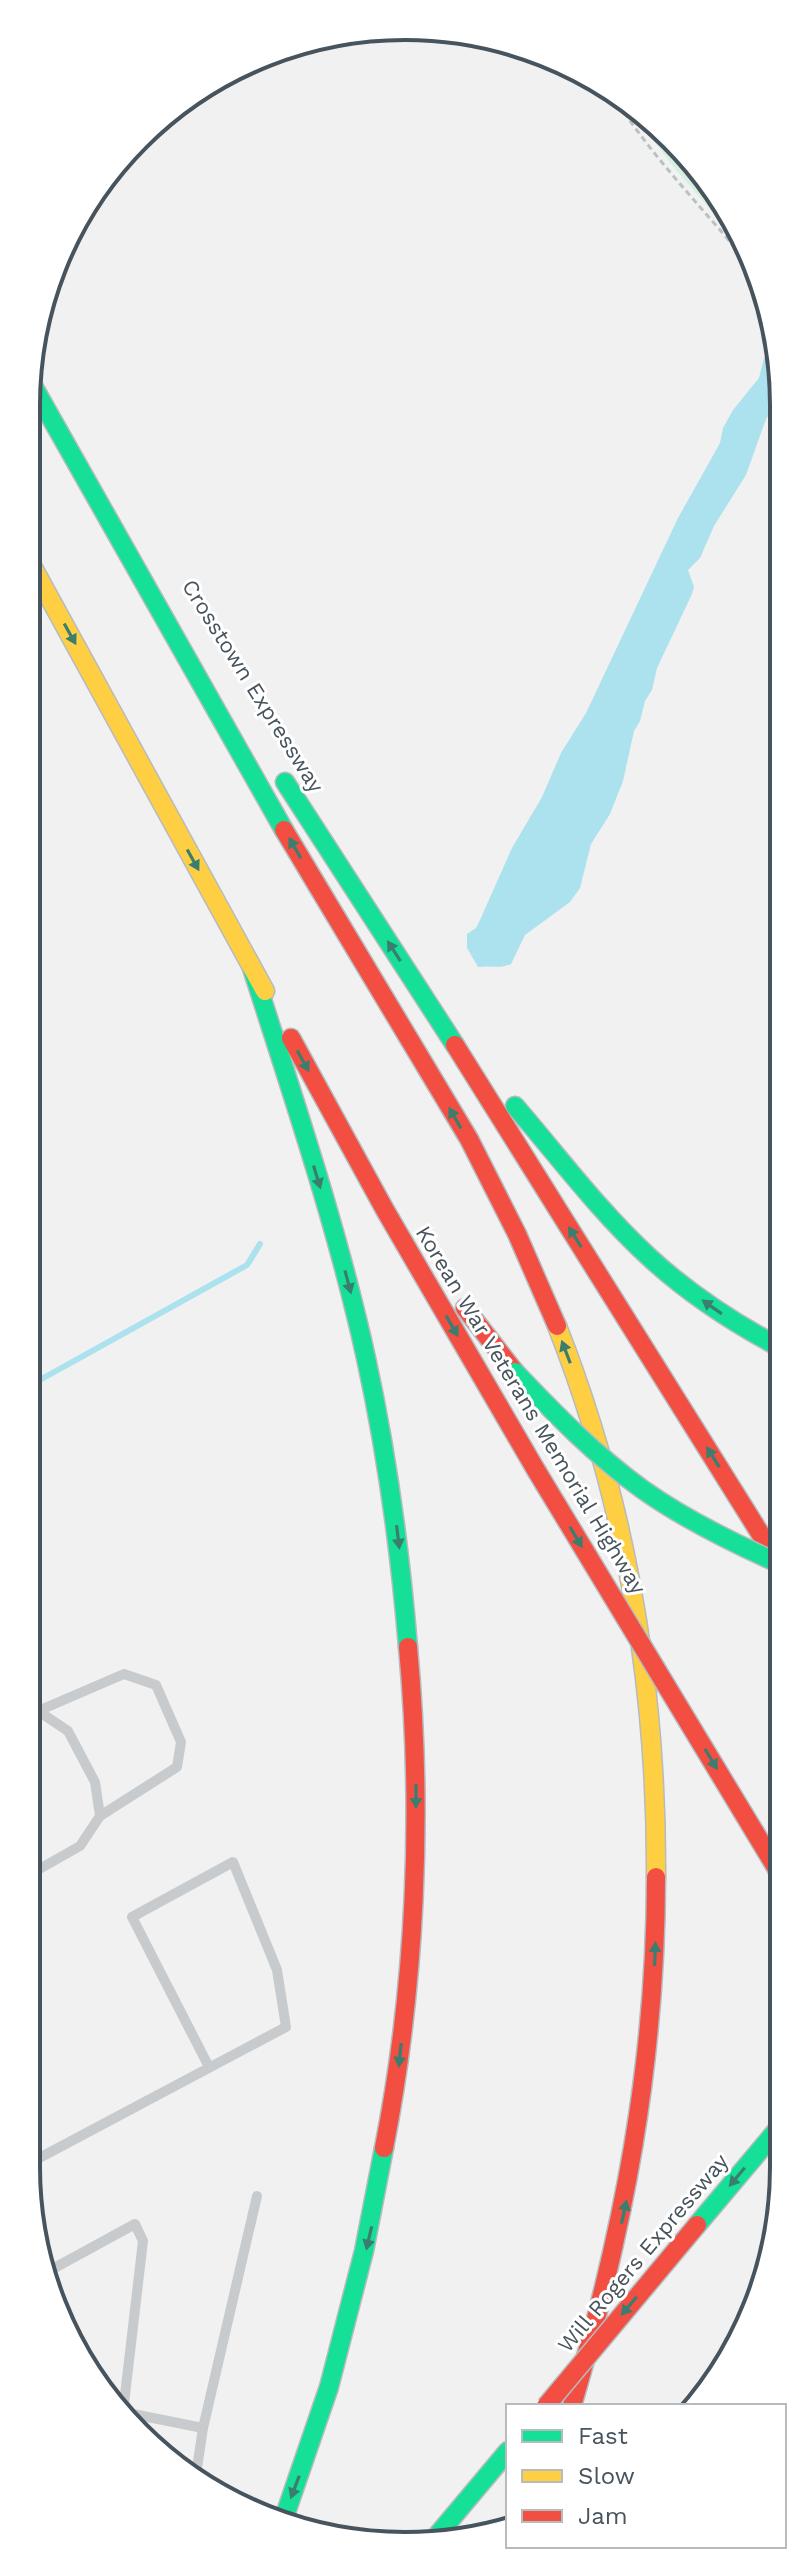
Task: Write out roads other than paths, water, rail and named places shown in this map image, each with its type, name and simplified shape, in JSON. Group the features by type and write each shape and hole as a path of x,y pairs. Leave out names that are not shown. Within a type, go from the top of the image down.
{"highway":[{"name":"Crosstown Expressway","path":"40,395 220,680"},
{"path":"40,396 333,916 486,1172 550,1312 588,1411 606,1470 629,1575 648,1695 657,1848 655,1962 647,2060 633,2167 607,2288 573,2404"},
{"path":"40,581 252,968 343,1266 378,1410 397,1523 406,1598 416,1786 408,1990 398,2081 371,2228 343,2338 317,2426 286,2512"},
{"name":"Crosstown Expressway","path":"278,772 437,1016"},
{"name":"Korean War Veterans Memorial Highway","path":"252,968 385,1210 536,1470 770,1857"},
{"path":"437,1016 632,1241 691,1292 770,1342"},
{"path":"437,1016 770,1549"},
{"path":"385,1210 515,1372 577,1434 660,1501 731,1541 770,1558"},
{"name":"Will Rogers Expressway","path":"548,2404 770,2138"},
{"path":"442,2530 506,2453"}],"lane":[{"path":"40,1709 124,1674 156,1685 181,1742 177,1767 100,1816 80,1846 40,1869"},
{"path":"40,1716 68,1731 95,1782 100,1816"},
{"path":"40,2158 286,2027 277,1970 233,1862 132,1917 209,2067"},
{"path":"197,2467 203,2428 257,2196"},
{"path":"54,2268 135,2224 143,2241 123,2398"},
{"path":"140,2417 203,2428"}],"water":[{"path":"766,353 770,413 746,475 714,526 700,558 688,570 694,587 692,594 657,668 652,690 634,731 623,781 610,814 591,844 580,888 570,902 525,935 511,964 478,967 467,948 467,934 476,928 512,848 542,797 561,753 586,713 678,518 720,443 723,428 733,410 759,378"}],"waterway":[{"path":"40,1380 247,1265 260,1244"}]}
